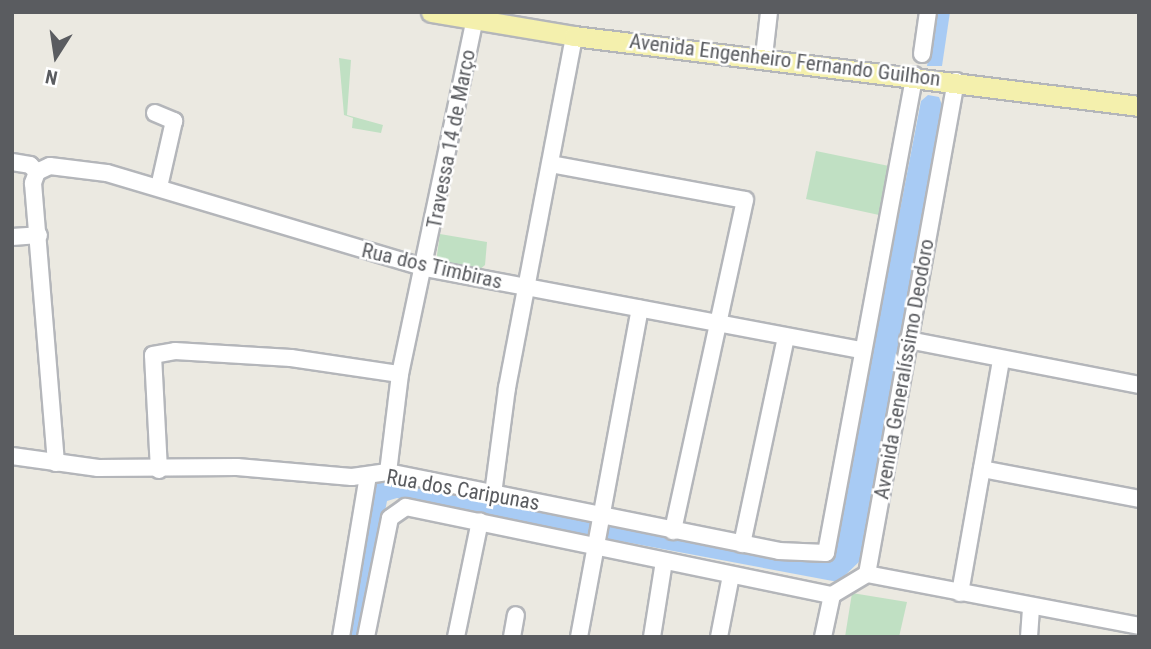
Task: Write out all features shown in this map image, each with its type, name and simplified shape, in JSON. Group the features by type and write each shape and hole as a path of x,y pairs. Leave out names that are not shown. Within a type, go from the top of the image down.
{"main road":[{"name":"Avenida Engenheiro Fernando Guilhon","path":"432,12 476,15 574,36 764,56 1139,106"}],"street":[{"path":"764,56 769,12"},
{"path":"922,54 928,12"},
{"name":"Travessa 14 de Março","path":"387,472 400,374 425,268 476,15"},
{"path":"493,494 526,288 574,36"},
{"name":"Avenida Generalíssimo Deodoro","path":"826,553 915,75"},
{"name":"Avenida Generalíssimo Deodoro","path":"867,574 956,81"},
{"path":"155,113 174,121 159,187"},
{"name":"Rua dos Timbiras","path":"12,162 30,165 37,172 62,167 159,187 425,268 862,350"},
{"path":"551,164 743,197 746,206 716,324 673,531"},
{"path":"37,172 33,183 56,463"},
{"path":"12,237 39,235"},
{"path":"579,637 640,310"},
{"path":"742,544 786,337"},
{"path":"908,340 1139,385"},
{"path":"159,470 153,355 175,351 291,358 400,374"},
{"path":"960,593 1001,360"},
{"name":"Rua dos Caripunas","path":"12,456 56,463 159,470 237,467 368,476 387,472 742,544 826,553"},
{"path":"982,469 1139,499"},
{"path":"341,637 368,476"},
{"name":"Rua dos Caripunas","path":"366,637 390,518 409,507 832,595"},
{"path":"456,637 480,521"},
{"path":"652,637 664,561"},
{"path":"823,637 832,595 867,574 1031,608 1139,626"},
{"path":"719,637 731,575"},
{"path":"1029,637 1031,608"},
{"path":"512,637 516,615"}],"green space":[{"path":"339,58 351,60 347,115 383,125 381,133 352,128 353,118 344,115"},
{"path":"816,151 889,166 879,215 806,199"},
{"path":"440,234 487,242 485,265 478,271 436,262"},
{"path":"852,593 907,602 899,637 845,637"}],"water":[{"path":"936,12 950,12 942,66 927,66"},
{"path":"928,95 939,97 945,113 862,559 838,582 604,538 607,524 822,560 836,533 921,101"},
{"path":"378,478 592,520 589,537 397,498 387,501 361,637 347,637 368,525 369,487"}]}
